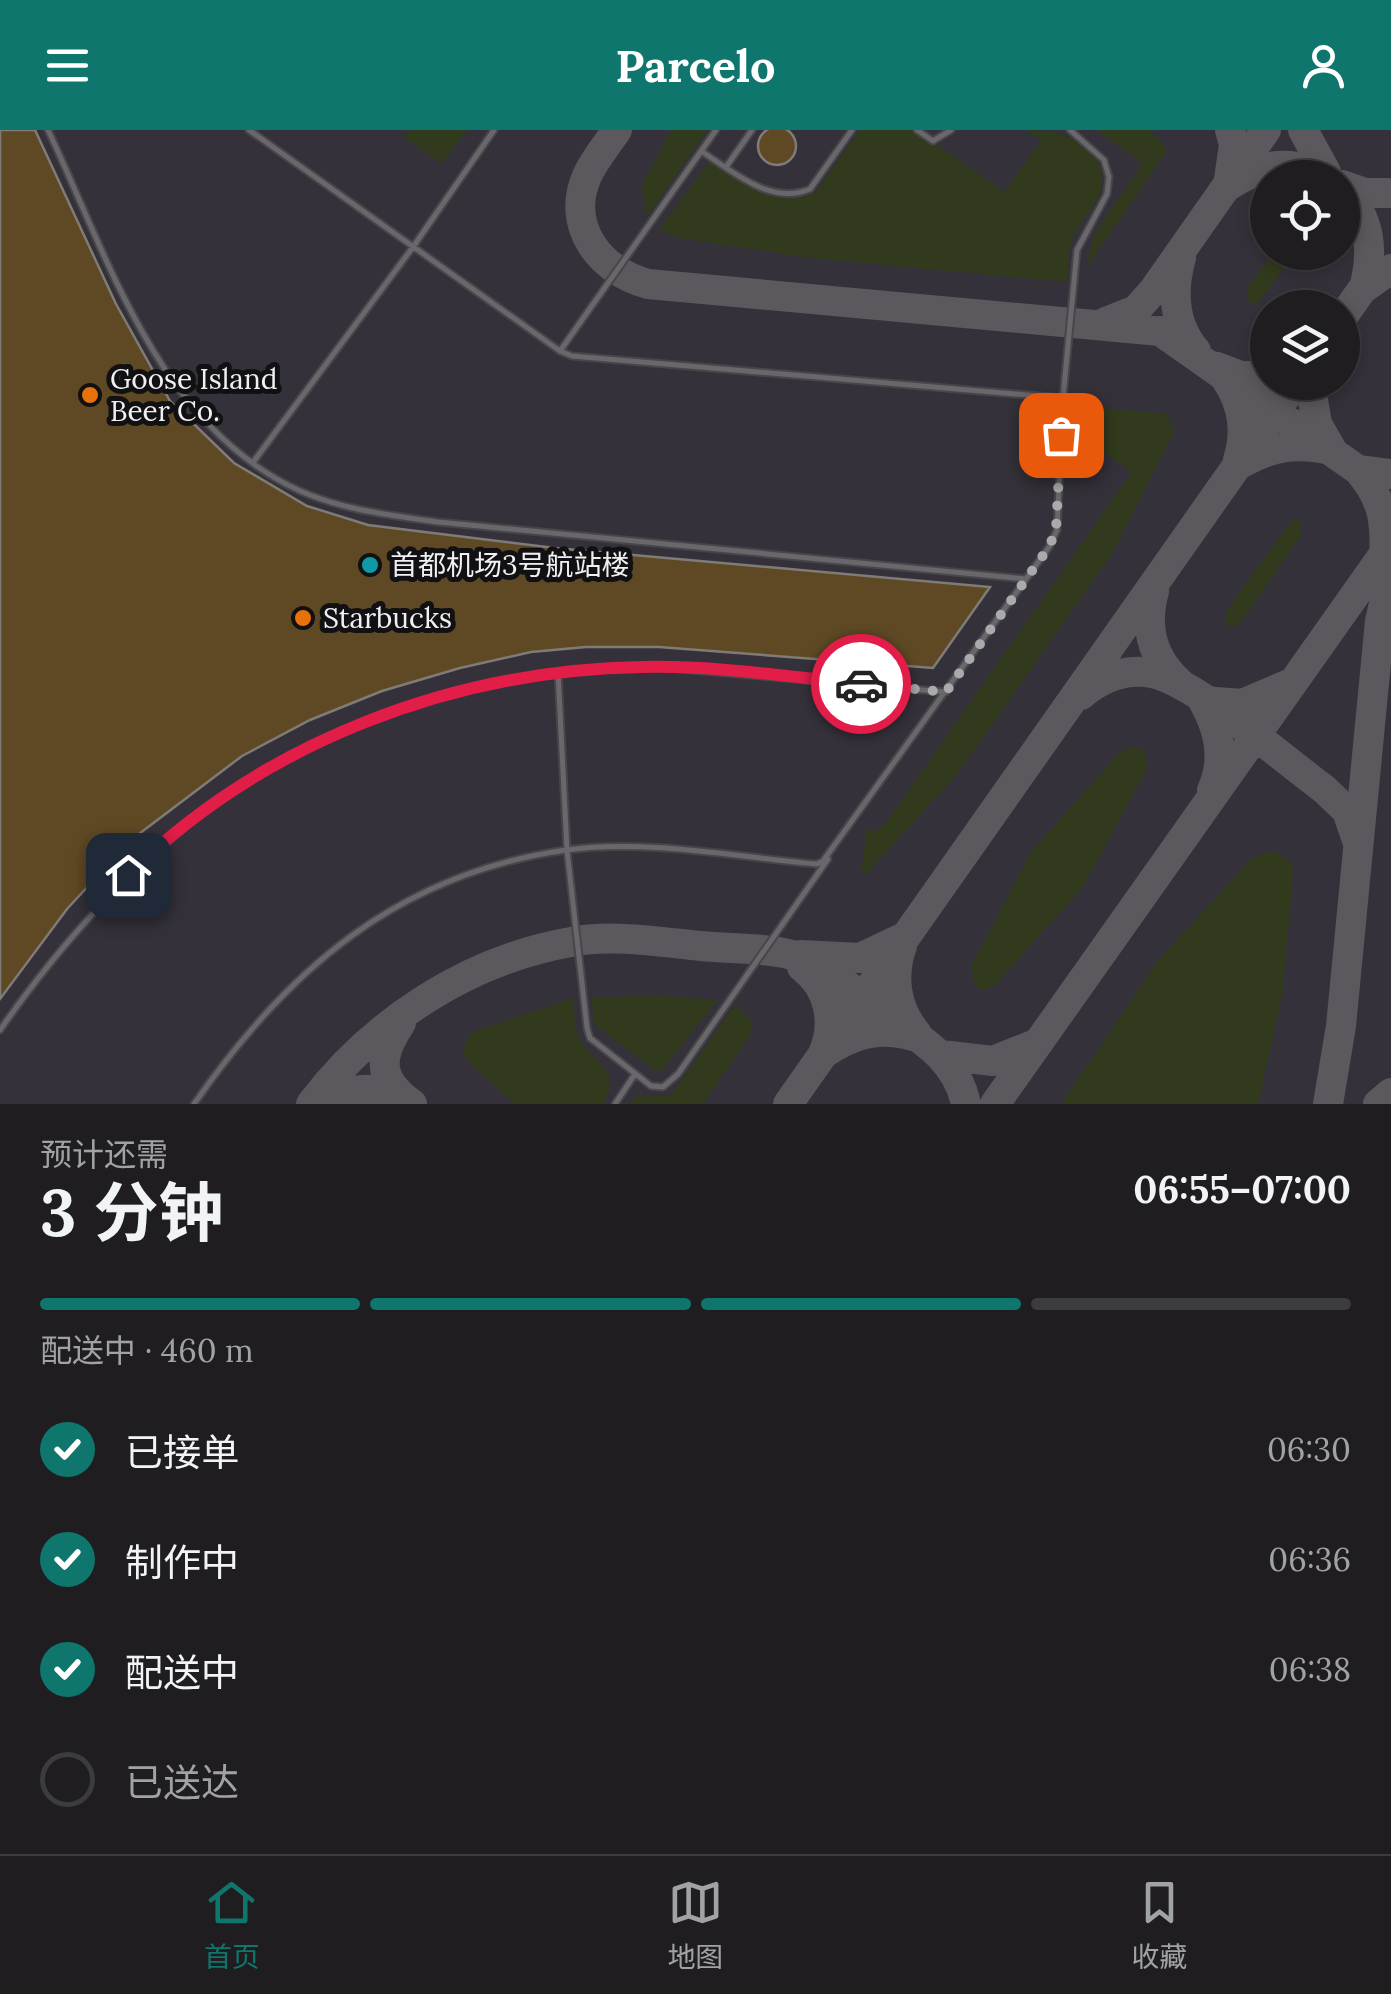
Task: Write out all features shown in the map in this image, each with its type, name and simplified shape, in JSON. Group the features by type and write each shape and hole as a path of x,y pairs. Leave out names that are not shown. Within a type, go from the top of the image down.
{"lane":[{"path":"48,130 164,370 210,426 294,488 318,498 389,515 1026,579"},
{"path":"250,130 255,138 560,351 584,358 1063,398"},
{"path":"255,138 261,130"},
{"path":"254,461 414,247 494,130"},
{"path":"560,351 716,130"},
{"path":"726,167 752,130"},
{"path":"702,151 756,187 800,193 810,189 852,130"},
{"path":"917,130 933,141 951,130"},
{"path":"558,672 567,850 587,1028 590,1038 635,1074 652,1086 663,1088 671,1082 1026,579 1056,530 1063,398 1078,250 1107,194 1109,178 1104,160 1070,130"},
{"path":"0,1030 50,958 152,850 269,765 396,712 493,682 558,672 647,666 946,692"},
{"path":"194,1104 246,1032 330,949 381,915 436,889 490,868 567,850 673,850 817,864 832,853"},
{"path":"615,1104 635,1074"}],"shaded area":[{"path":"0,130 1391,130 1391,1104 0,1104"}],"green space":[{"path":"409,130 467,130 442,164 404,137"},
{"path":"671,130 707,130 647,217 641,187"},
{"path":"860,130 916,130 1004,192 1041,141 1027,130 1067,136 1090,149 1102,172 1101,188 1074,235 1067,282 810,258 679,238 659,229 709,162 717,163 758,190 814,194"},
{"path":"1096,130 1150,130 1165,146 1165,154 1086,268 1094,234 1143,163"},
{"path":"1261,270 1282,270 1268,290 1250,290 1250,303 1246,290"},
{"path":"1074,405 1167,414 1174,432 1110,557 955,777 865,875 861,872 867,827 876,831 884,825 1132,472 1093,445 1069,445"},
{"path":"1292,520 1300,521 1301,536 1241,622 1232,627 1225,623 1228,608"},
{"path":"1136,746 1144,751 1148,766 1083,887 995,985 984,990 975,986 971,967 1031,852 1121,751"},
{"path":"1265,852 1278,853 1292,864 1293,877 1282,996 1258,1104 1061,1104 1157,962 1250,860"},
{"path":"591,997 717,1000 662,1071 654,1070 594,1024"},
{"path":"573,998 580,1040 608,1074 609,1091 604,1104 515,1104 466,1060 463,1049 470,1033"},
{"path":"736,1004 750,1019 753,1031 703,1104 628,1104 640,1095 670,1096"}],"building":[{"path":"777,127 790,133 796,146 790,159 777,165 764,159 758,146 764,133"},
{"name":"首都机场3号航站楼","path":"0,130 35,130 116,304 170,401 234,463 307,506 368,525 555,548 990,587 933,668 659,647 586,647 531,652 460,668 382,691 310,720 242,756 131,840 67,909 0,999"}],"taxiway":[{"path":"617,130 587,176 580,212 591,244 615,269 631,278 648,284 1160,331 1358,470 1391,474"},
{"path":"1230,130 1234,145 1228,186 1250,174"},
{"path":"1106,322 1136,310 1153,291 1266,130"},
{"path":"1303,130 1319,160"},
{"path":"1360,191 1391,193"},
{"path":"1360,214 1369,246 1364,288 1391,269"},
{"path":"1181,258 1176,306 1183,330 1196,351"},
{"path":"1360,292 1375,271"},
{"path":"1238,460 1243,435 1240,411 1232,388 1217,367 1250,376"},
{"path":"788,1104 1283,400"},
{"path":"1242,463 1286,447 1332,450 1317,424 1313,400"},
{"path":"1358,470 1379,503 1385,537 1384,564"},
{"path":"995,1104 1391,544"},
{"path":"1328,1104 1341,1026 1380,621 1391,573"},
{"path":"1154,591 1150,618 1153,642 1163,664 1181,684"},
{"path":"1081,695 1105,679 1123,673 1152,673 1170,679 1215,706 1324,789 1347,811 1357,840"},
{"path":"1212,790 1219,767 1219,745 1203,701 1242,704 1289,684"},
{"path":"311,1104 363,1047 426,999 496,963 571,942 602,939 758,949 804,959 934,1050 954,1073 966,1104"},
{"path":"801,955 860,958 900,939"},
{"path":"902,946 896,981 904,1014 917,1034"},
{"path":"802,967 819,985 828,1007 829,1030 823,1054 866,1034 913,1036"},
{"path":"401,1023 388,1046 385,1066 392,1085 412,1104"},
{"path":"941,1055 993,1061 1038,1043"},
{"path":"318,1104 360,1090 403,1098"},
{"path":"1378,1104 1391,1093"}],"way so far":[{"path":"861,684 946,692 1049,547 1056,530 1061,435"}],"place":[{"name":"Goose Island Beer Co.","path":"90,395"},
{"name":"首都机场3号航站楼","path":"370,565"},
{"name":"Starbucks","path":"303,618"}],"route":[{"path":"128,875 190,820 269,765 380,718 480,686 534,674 647,666 861,684"}]}
